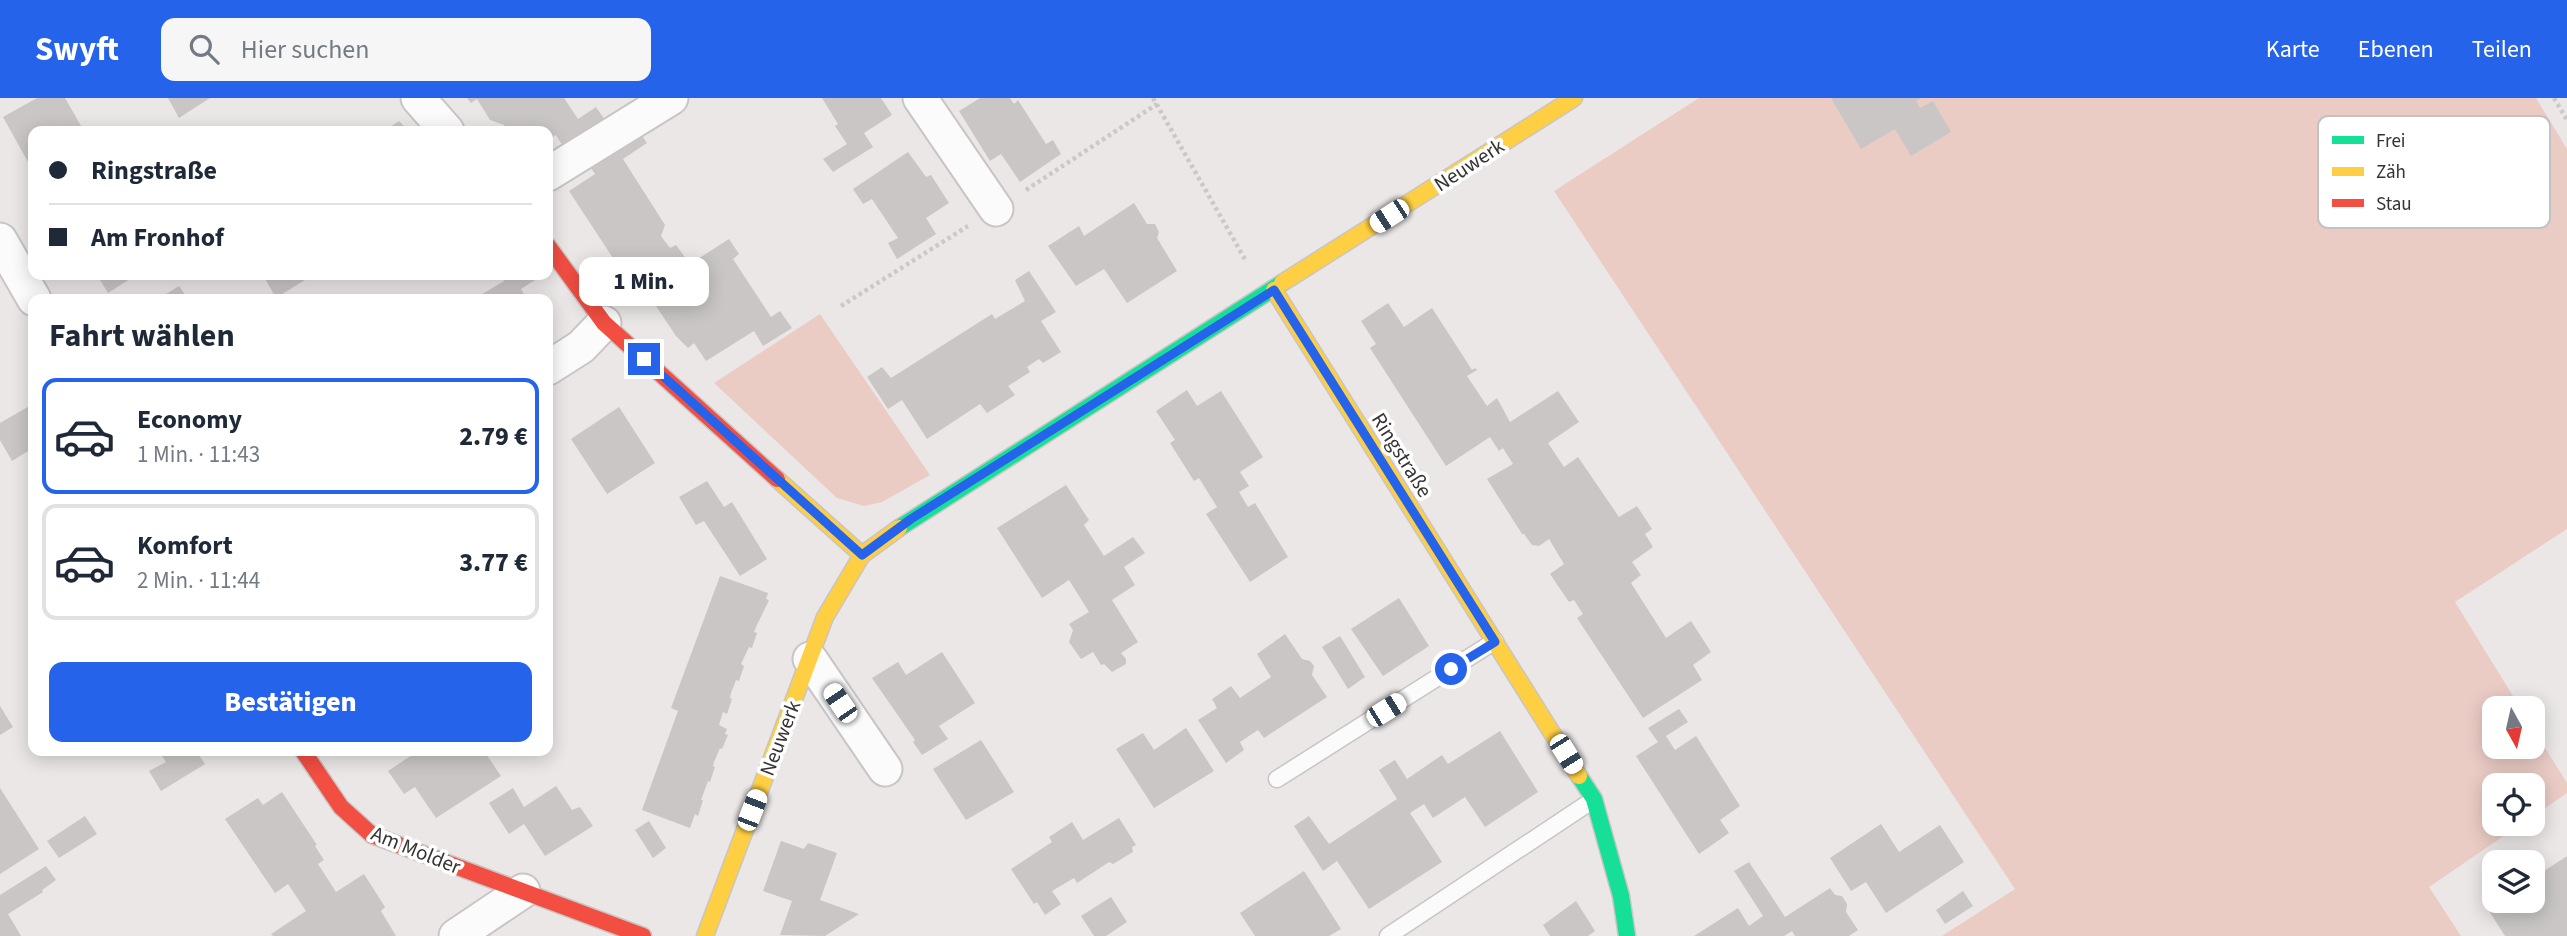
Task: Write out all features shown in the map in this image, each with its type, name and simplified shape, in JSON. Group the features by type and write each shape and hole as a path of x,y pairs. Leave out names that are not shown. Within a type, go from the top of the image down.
{"street":[{"path":"418,98 443,126"},
{"path":"553,171 671,98"},
{"path":"920,98 996,209"},
{"name":"Neuwerk","path":"705,936 825,617 862,555 911,519 1574,98"},
{"path":"0,240 31,294"},
{"path":"553,253 604,323 862,555"},
{"name":"Ringstraße","path":"1270,293 1594,799 1621,896 1627,936"},
{"path":"553,365 581,346 604,323"},
{"name":"Neuwerk","path":"810,659 885,769"},
{"name":"Am Molder","path":"306,756 337,804 351,820 372,835 643,936"},
{"path":"456,936 523,891"}],"lane":[{"path":"1277,779 1495,642"},
{"path":"1388,936 1594,799"}],"path":[{"path":"1153,98 1270,293"},
{"path":"2554,98 2567,120"}],"shaded area":[{"path":"1699,98 2536,98 2547,116 2318,116 2318,228 2550,228 2550,121 2567,149 2567,529 2455,602 2513,696 2482,696 2482,760 2544,760 2545,748 2567,783 2567,793 2545,808 2545,773 2482,773 2482,836 2503,836 2429,887 2461,936 1942,936 2015,889 1554,191"},
{"path":"820,314 930,475 882,502 864,506 837,498 714,383"}],"building":[{"path":"37,98 65,98 81,126 28,126 28,162 3,117"},
{"path":"168,98 210,98 179,118"},
{"path":"467,98 564,98 578,119 596,107 609,126 567,153 556,135 553,137 553,126 505,126 490,120 477,99 471,103"},
{"path":"822,98 881,98 892,115 864,133 873,147 833,172 823,159 847,144"},
{"path":"980,98 1010,98 1014,104 1018,100 1046,144 1053,140 1061,154 1020,182 1001,154 990,161 959,111"},
{"path":"1831,98 1922,98 1916,101 1920,108 1933,101 1951,132 1911,156 1895,129 1861,149"},
{"path":"399,121 404,126 392,126"},
{"path":"637,129 647,143 623,159 665,225 661,236 670,248 676,245 690,264 729,239 739,254 733,259 771,317 780,311 792,328 763,346 754,331 706,361 694,343 688,348 676,336 656,306 696,280 688,266 651,289 641,274 631,281 626,278 569,191 595,174 586,161"},
{"path":"908,152 926,177 931,175 949,203 926,218 936,234 897,259 888,243 898,238 872,199 863,204 853,189"},
{"path":"1134,203 1147,224 1155,224 1159,232 1157,238 1177,271 1127,303 1104,269 1076,286 1048,246 1079,226 1084,236"},
{"path":"1029,271 1056,312 1041,321 1061,352 1043,363 1039,359 1027,367 1030,372 1008,386 1015,395 987,413 980,404 927,439 902,400 888,409 867,377 882,367 891,378 992,314 995,319 1025,301 1015,280"},
{"path":"100,280 128,280 108,293"},
{"path":"266,280 305,280 282,294 274,294"},
{"path":"535,280 521,289 524,294 482,294 504,281"},
{"path":"179,286 185,294 166,294"},
{"path":"1388,303 1404,327 1432,308 1472,370 1477,370 1467,376 1487,406 1497,398 1510,422 1558,391 1579,422 1548,443 1564,467 1578,457 1619,517 1637,506 1652,529 1645,534 1653,547 1632,562 1641,575 1631,583 1666,638 1691,621 1711,652 1693,665 1702,680 1643,718 1577,618 1583,614 1574,600 1569,602 1550,574 1564,564 1549,539 1539,546 1532,545 1487,479 1513,464 1503,448 1499,451 1490,437 1446,466 1370,348 1376,344 1361,321"},
{"path":"1187,390 1197,406 1221,391 1263,457 1240,472 1249,486 1239,492 1248,507 1255,503 1288,557 1250,582 1206,514 1217,507 1199,478 1194,481 1170,443 1175,440 1156,411"},
{"path":"28,407 28,451 12,461 0,440 0,423"},
{"path":"619,407 655,463 607,494 571,439"},
{"path":"707,481 724,507 732,502 767,559 740,576 704,521 696,525 679,497"},
{"path":"1066,485 1089,520 1084,525 1104,556 1133,537 1145,553 1124,567 1135,585 1112,600 1138,642 1121,653 1126,664 1112,672 1104,664 1101,665 1093,652 1081,659 1069,642 1073,630 1069,624 1089,612 1069,580 1042,598 997,528"},
{"path":"720,576 768,593 766,599 769,600 754,632 757,633 752,648 749,647 741,664 744,666 731,693 732,699 727,714 723,712 719,725 727,729 725,734 728,735 714,762 715,767 701,800 698,816 695,814 690,828 642,810 678,711 671,708"},
{"path":"1399,598 1429,646 1383,676 1351,629"},
{"path":"1285,634 1302,659 1310,661 1314,666 1312,675 1327,697 1264,738 1258,730 1240,742 1244,750 1226,763 1198,720 1217,708 1212,699 1231,686 1240,698 1271,677 1257,654"},
{"path":"1340,636 1365,677 1348,689 1322,647"},
{"path":"942,652 975,703 939,726 948,739 922,755 913,742 915,740 872,678 898,662 906,675"},
{"path":"0,706 13,727 0,735"},
{"path":"1679,709 1688,722 1666,736 1675,750 1696,736 1740,806 1720,820 1729,833 1699,854 1636,756 1658,742 1648,728"},
{"path":"1186,728 1214,771 1154,808 1116,749 1143,733 1154,750"},
{"path":"1500,731 1538,792 1485,827 1465,797 1433,818 1424,804 1410,813 1442,862 1369,909 1337,861 1323,871 1294,826 1309,816 1329,844 1397,799 1379,770 1395,760 1407,779 1442,755 1448,764"},
{"path":"981,740 1014,792 966,820 933,769"},
{"path":"162,756 199,756 205,764 161,791 149,771 166,762"},
{"path":"410,756 487,756 501,776 436,818 415,787 404,794 388,771"},
{"path":"556,786 572,810 580,807 593,826 545,856 524,824 509,834 489,803 513,788 524,807"},
{"path":"0,788 39,849 0,874"},
{"path":"282,792 317,845 315,846 324,860 318,864 336,892 364,874 385,907 381,911 396,936 271,934 306,911 288,884 275,893 225,819 258,798 263,805"},
{"path":"85,816 97,834 59,858 47,841"},
{"path":"1119,818 1136,845 1132,847 1133,852 1113,864 1109,862 1077,883 1074,878 1052,891 1061,904 1045,915 1037,902 1034,904 1011,869 1052,842 1049,837 1072,822 1083,840"},
{"path":"649,821 666,848 653,858 635,830"},
{"path":"1881,824 1899,852 1940,825 1964,862 1886,913 1866,882 1851,891 1830,858"},
{"path":"781,841 804,849 808,843 837,853 820,900 859,914 825,936 780,935 792,901 763,891"},
{"path":"2567,856 2567,936 2505,936 2490,913 2545,913 2545,870"},
{"path":"1749,862 1785,917 1830,888 1835,895 1842,896 1847,904 1846,912 1858,930 1849,936 1795,936 1792,931 1784,936 1694,936 1738,908 1749,926 1763,916 1734,871"},
{"path":"46,866 56,880 42,890 43,892 8,914 21,936 0,936 0,895"},
{"path":"1304,871 1341,929 1329,936 1255,936 1240,913"},
{"path":"1963,891 1973,906 1945,924 1936,910"},
{"path":"1111,897 1127,922 1106,936 1094,936 1081,916"},
{"path":"1576,901 1595,931 1588,936 1550,936 1543,925"}],"traffic: fast":[{"path":"899,528 1282,283"},
{"path":"1579,776 1594,799 1621,896 1627,936"}],"traffic: slow":[{"path":"1282,283 1574,98"},
{"path":"1274,290 1579,776"},
{"path":"777,479 862,555"},
{"path":"705,936 825,617 862,555 899,528"}],"traffic: jam":[{"path":"553,253 604,323 777,479"},
{"path":"306,756 341,807 372,835 643,936"}],"route":[{"path":"644,359 862,555 911,519 1274,290 1495,642 1451,669"}]}
